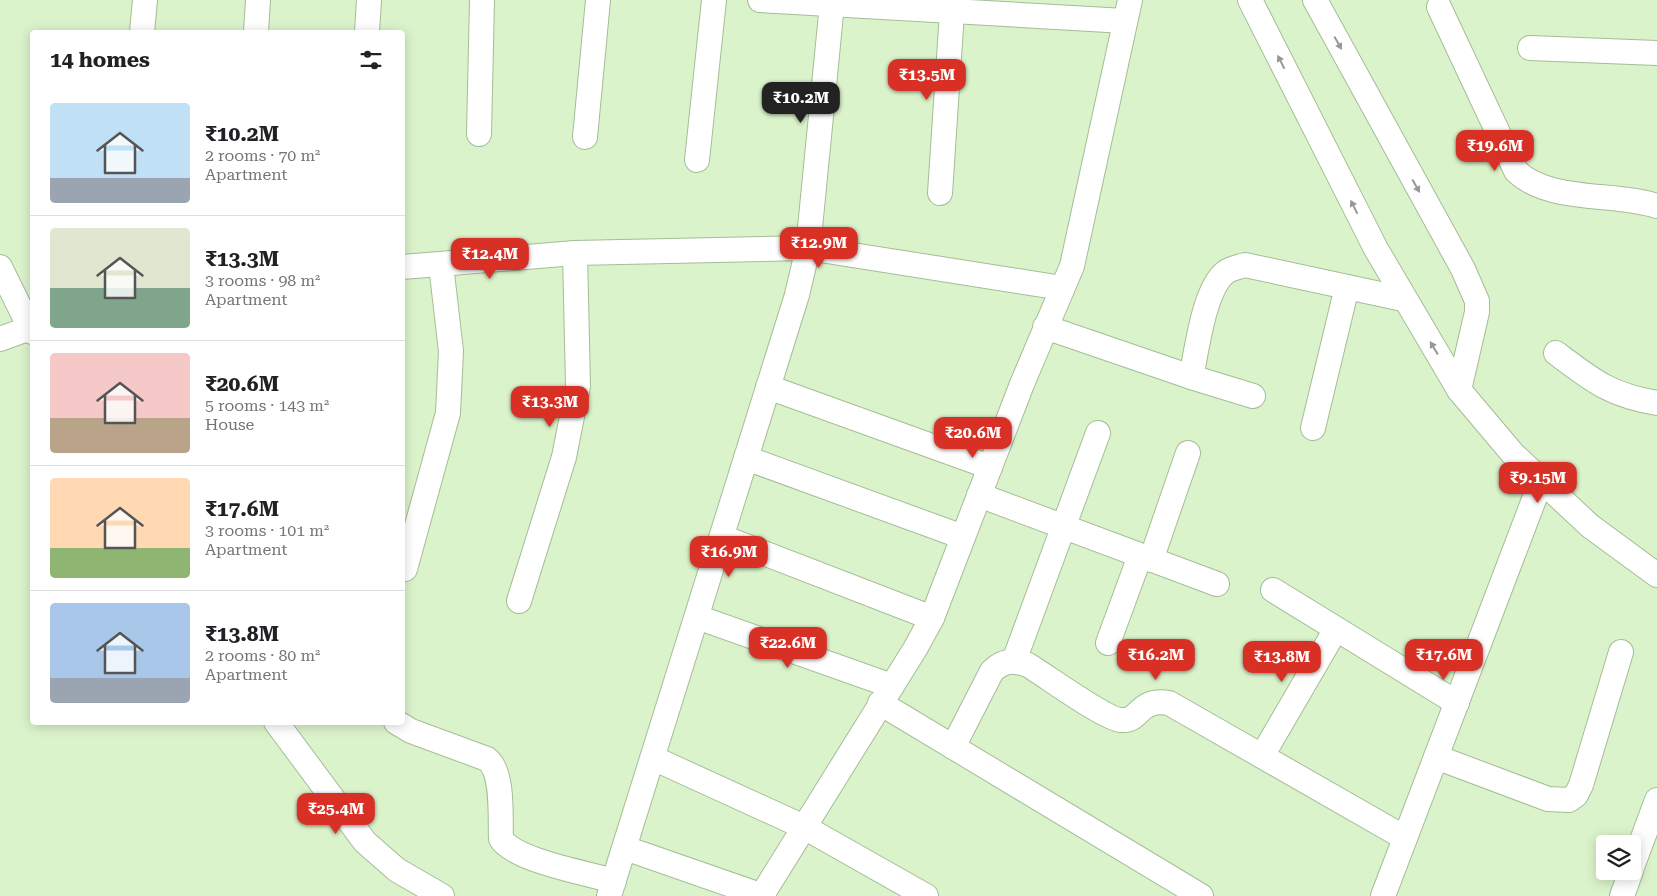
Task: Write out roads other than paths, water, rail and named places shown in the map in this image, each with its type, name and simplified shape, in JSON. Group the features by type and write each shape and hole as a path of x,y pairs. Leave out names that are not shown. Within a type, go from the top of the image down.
{"street":[{"path":"142,30 145,0"},
{"path":"256,30 258,0"},
{"path":"367,30 369,0"},
{"path":"479,134 482,0"},
{"path":"585,137 598,0"},
{"path":"698,160 714,0"},
{"path":"625,848 762,896 932,618 1045,327 1072,266 1127,10 952,12 873,4 760,0"},
{"path":"1250,0 1403,299 1459,390 1513,454 1541,481 1590,526 1657,574"},
{"path":"1315,0 1463,269 1477,301 1478,312 1459,390"},
{"path":"401,725 411,731 488,759 494,764 498,777 501,840 506,848 612,888 797,295 808,248 832,4"},
{"path":"1439,8 1516,171 1526,181 1545,188 1657,206"},
{"path":"940,193 952,12"},
{"path":"1530,48 1657,53"},
{"path":"405,267 441,266 575,253 808,248 1062,288"},
{"path":"518,601 564,457 578,386 575,253"},
{"path":"406,568 448,413 452,351 441,266"},
{"path":"1191,377 1210,297 1219,279 1228,270 1245,266 1403,299"},
{"path":"0,267 25,302 30,322"},
{"path":"1313,428 1348,287"},
{"path":"1045,327 1253,396"},
{"path":"0,339 30,331"},
{"path":"1556,354 1599,386 1632,399 1657,403"},
{"path":"768,387 990,467"},
{"path":"1014,661 1065,527 1098,433"},
{"path":"1108,643 1146,558 1188,454"},
{"path":"746,458 963,537"},
{"path":"1383,896 1541,481"},
{"path":"979,495 1217,584"},
{"path":"722,537 932,618"},
{"path":"1273,590 1457,703"},
{"path":"697,617 886,694 953,747 1201,896"},
{"path":"1262,756 1336,629"},
{"path":"1436,756 1548,799 1569,800 1576,795 1581,785 1621,652"},
{"path":"953,747 992,671 1001,662 1014,661 1028,664 1106,714 1121,720 1132,718 1146,705 1156,701 1169,703 1405,838"},
{"path":"278,725 365,842 397,870 442,896"},
{"path":"653,758 804,827 926,896"},
{"path":"1641,843 1657,800"},
{"path":"1622,896 1628,880"}]}
